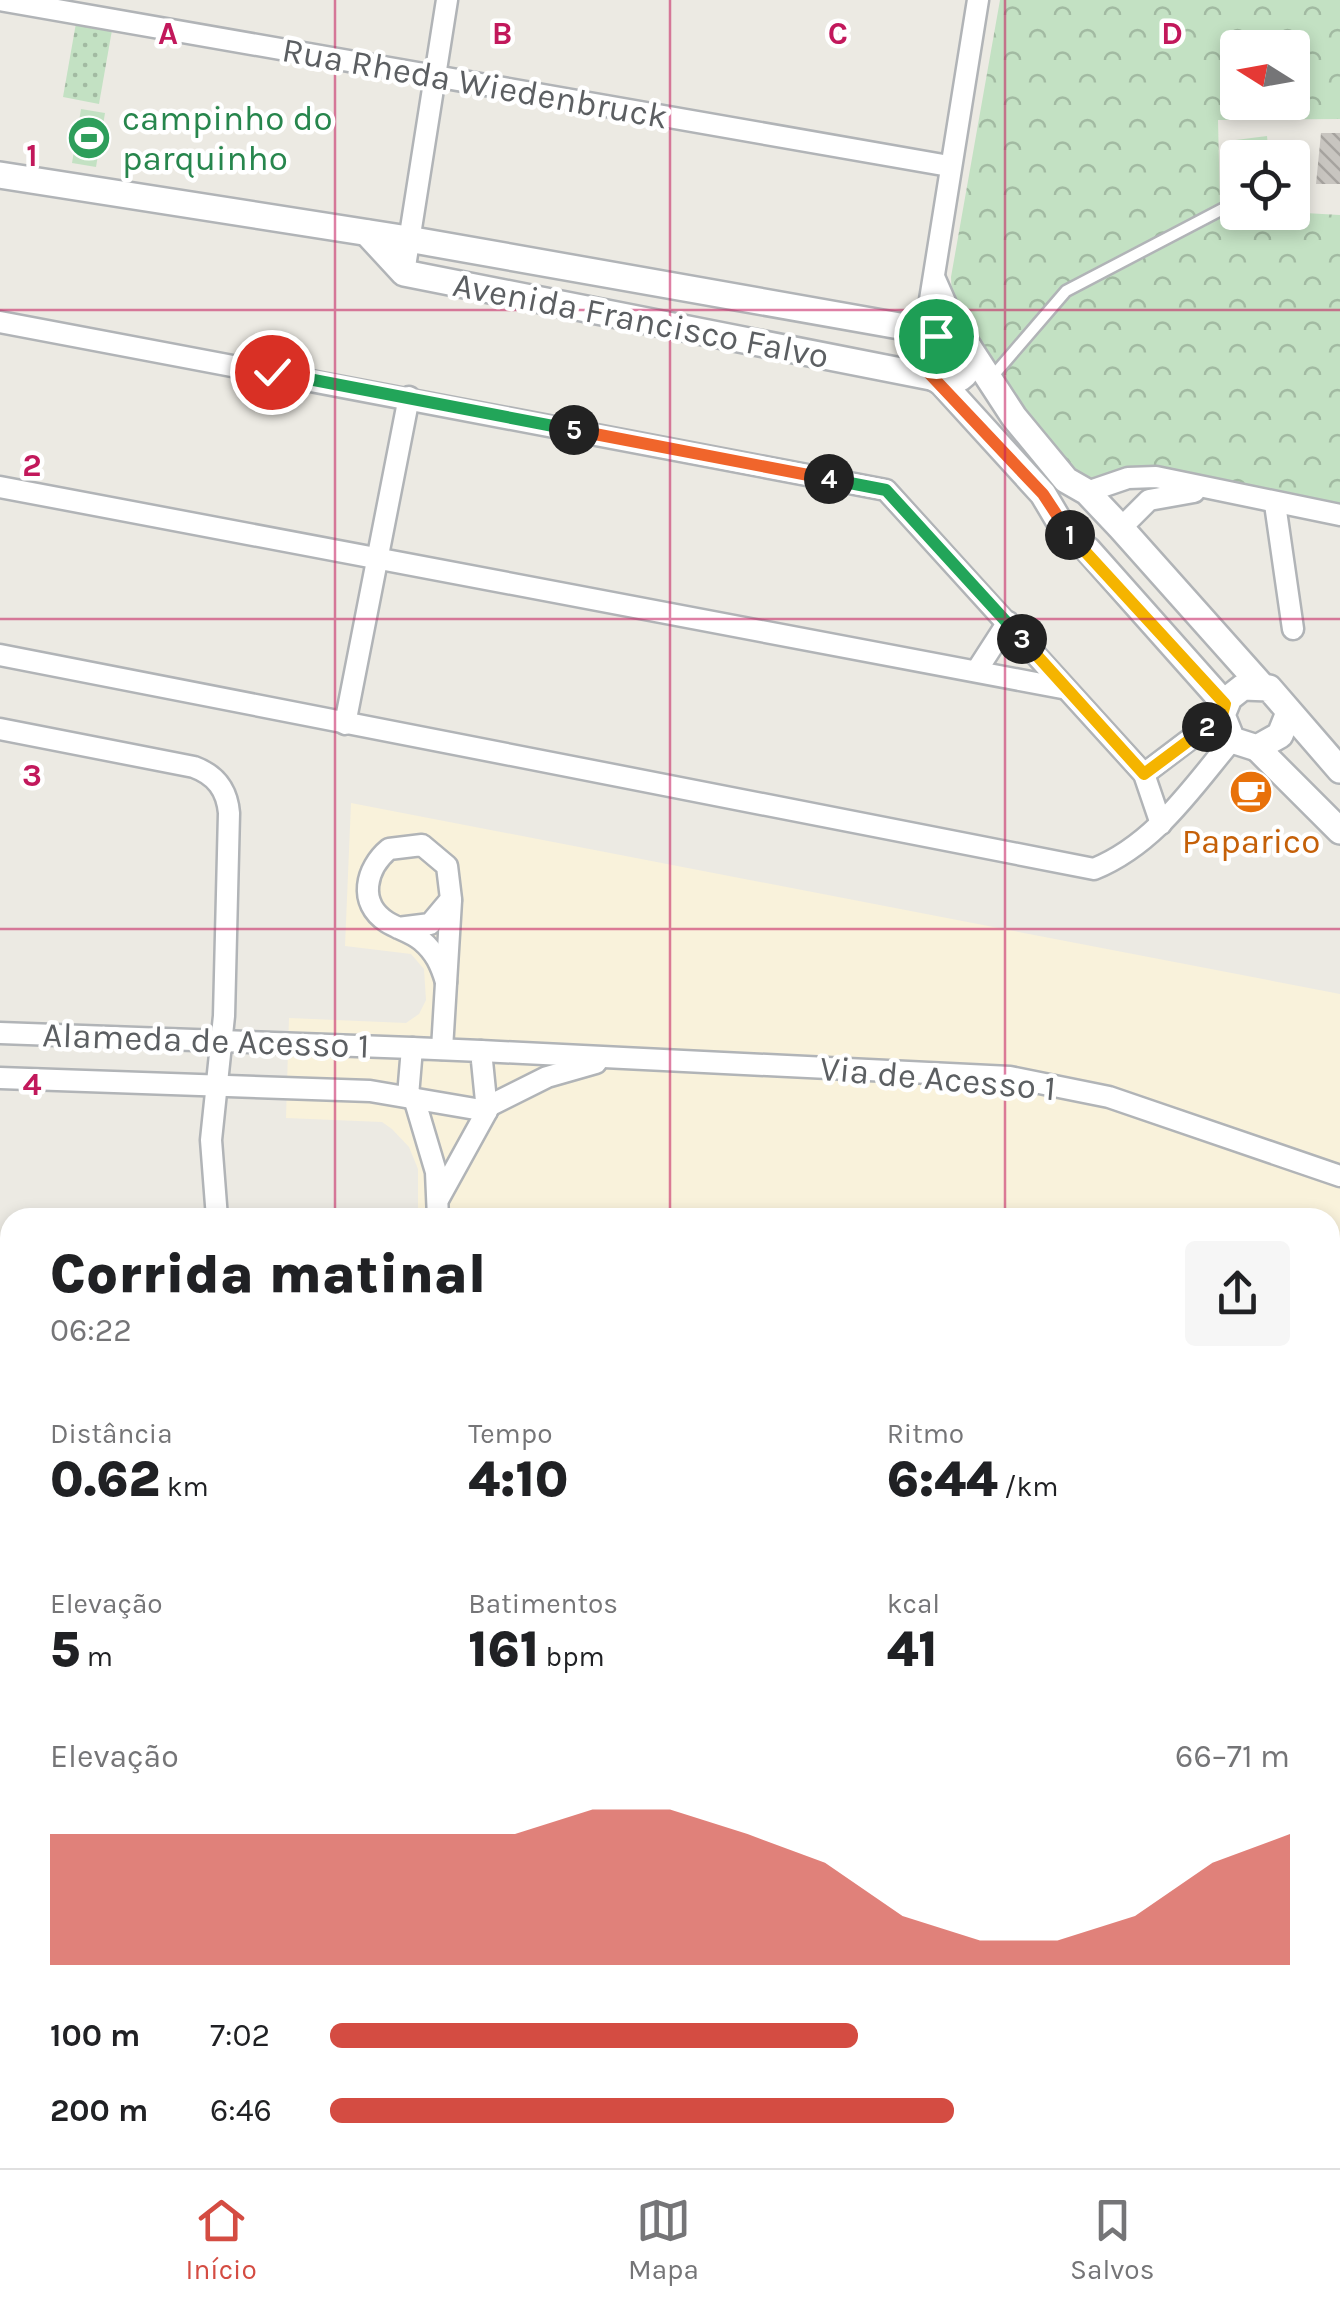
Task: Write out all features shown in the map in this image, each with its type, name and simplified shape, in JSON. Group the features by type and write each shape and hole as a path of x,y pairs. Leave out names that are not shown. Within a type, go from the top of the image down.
{"street":[{"name":"Rua Rheda Wiedenbruck","path":"0,0 949,166"},
{"path":"404,273 446,0"},
{"path":"936,380 966,375 971,361 949,341 934,277 978,0"},
{"name":"Avenida Francisco Falvo","path":"0,175 408,239 922,330 949,341"},
{"name":"Avenida Francisco Falvo","path":"367,233 404,273 936,380"},
{"path":"0,322 886,490 1144,774 1161,824"},
{"path":"949,341 991,378 1014,417 1066,480 1099,487 1130,518 1261,686 1276,694 1288,715 1340,770"},
{"path":"949,341 923,355 936,380 1043,494 1065,531 1088,550 1224,710 1232,740"},
{"path":"345,724 409,398"},
{"path":"1065,531 1063,515 1069,504 1099,487 1156,477 1340,515"},
{"path":"0,487 1062,688"},
{"path":"1130,518 1159,495 1216,490"},
{"path":"1275,504 1293,629"},
{"path":"978,670 1008,622"},
{"path":"0,654 1094,869 1128,855 1161,824 1232,740"},
{"path":"1144,774 1224,710 1243,687 1261,686"},
{"path":"1257,748 1280,736 1288,715"},
{"path":"0,729 194,768 220,784 230,812 222,1040 212,1140 216,1208"},
{"path":"1232,740 1257,748 1340,831"},
{"path":"442,1049 452,882 437,853 405,844 389,848 368,874 367,891 372,907 434,953 446,982"},
{"path":"398,928 430,924 451,898"},
{"name":"Alameda de Acesso 1","path":"0,1033 643,1059"},
{"path":"412,1048 411,1097 430,1146 438,1208"},
{"path":"438,1208 488,1108 481,1051"},
{"path":"0,1078 217,1085 411,1097 488,1108 578,1066 643,1059"},
{"name":"Via de Acesso 1","path":"643,1059 1010,1078 1109,1097 1340,1176"}],"lane":[{"path":"991,378 1066,291 1220,210"}],"shaded area":[{"path":"351,803 1340,994 1340,1208 418,1208 418,1169 409,1147 382,1122 286,1118 289,1018 406,1023 419,1014 426,1000 424,969 411,954 345,946"}],"green space":[{"path":"1000,0 1340,0 1340,119 1310,119 1310,30 1220,30 1218,120 1220,230 1310,230 1310,213 1340,215 1340,507 1165,475 1088,487 1026,415 952,298 951,277"},
{"path":"76,23 112,30 99,104 63,97"},
{"name":"campinho do parquinho","path":"81,109 105,113 96,167 72,163"},
{"path":"1267,136 1267,140 1236,140"},
{"path":"948,341 960,346 965,358 960,370 948,375 936,370 931,358 936,346"}],"building":[{"path":"1321,133 1340,133 1340,184 1316,184"}],"place":[{"name":"campinho do parquinho","path":"89,138"},
{"name":"Paparico","path":"1251,792"}],"route":[{"path":"272,372 886,490 1144,774 1222,715 1225,704 1088,550 1065,531 1043,494 1004,450 941,382 931,377 923,355 936,336"}]}
